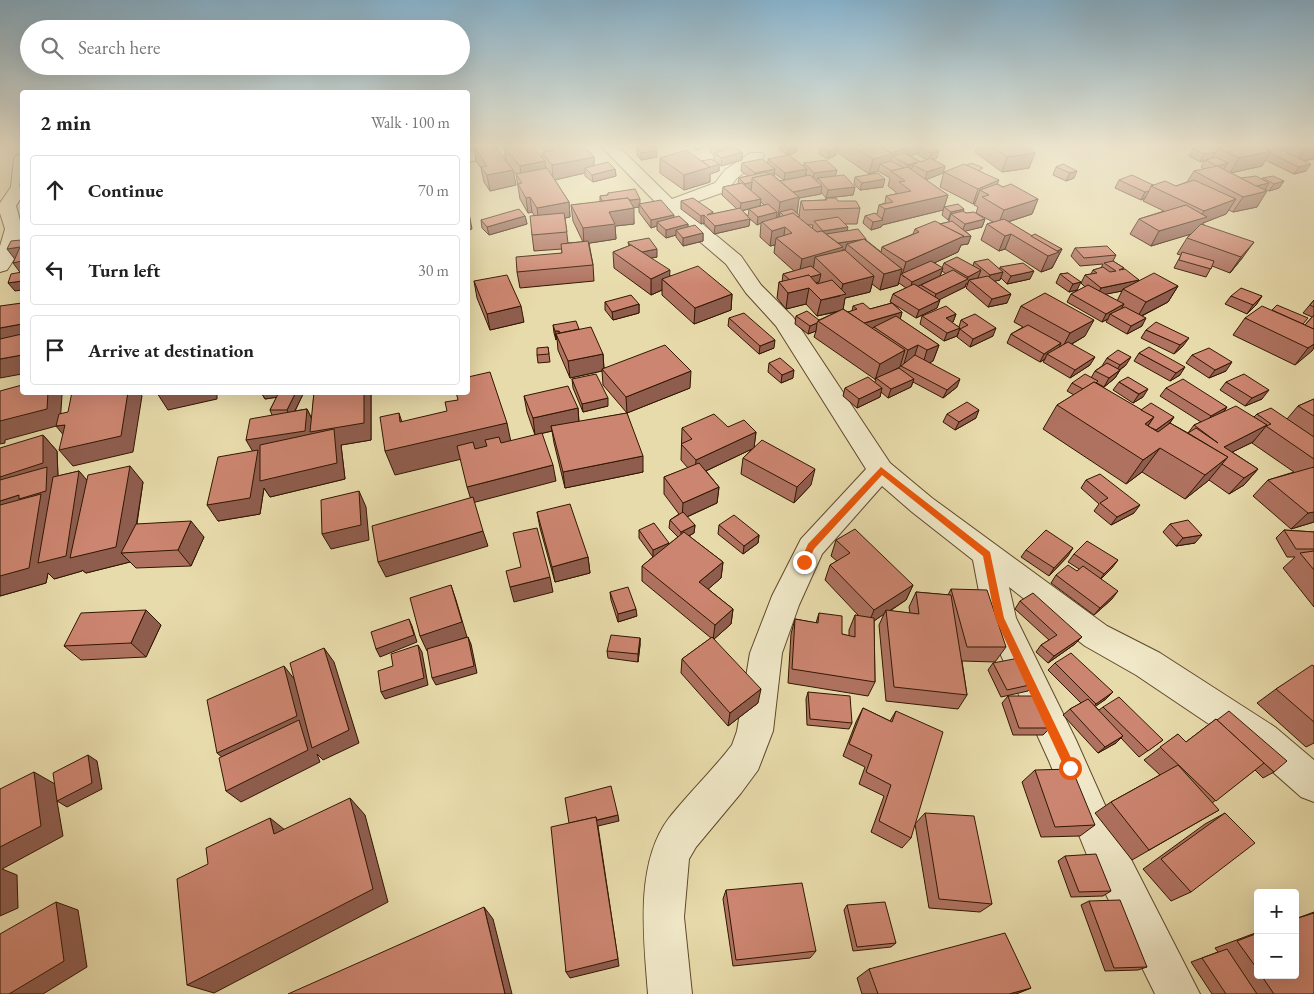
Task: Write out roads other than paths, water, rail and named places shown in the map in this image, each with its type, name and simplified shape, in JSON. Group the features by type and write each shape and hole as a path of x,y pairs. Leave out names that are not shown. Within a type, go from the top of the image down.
{"street":[{"path":"0,266 8,253 14,229 7,206 16,192"},
{"path":"655,192 669,206 711,238 734,260 753,289 785,322 881,470 987,554 1096,636 1148,664 1262,739 1311,777"},
{"path":"669,206 706,192"},
{"path":"670,994 663,916 670,855 682,833 728,780 745,757 755,731 766,653 783,605 811,547 881,470"},
{"path":"987,554 1000,618 1063,752 1104,846 1178,994"}]}
